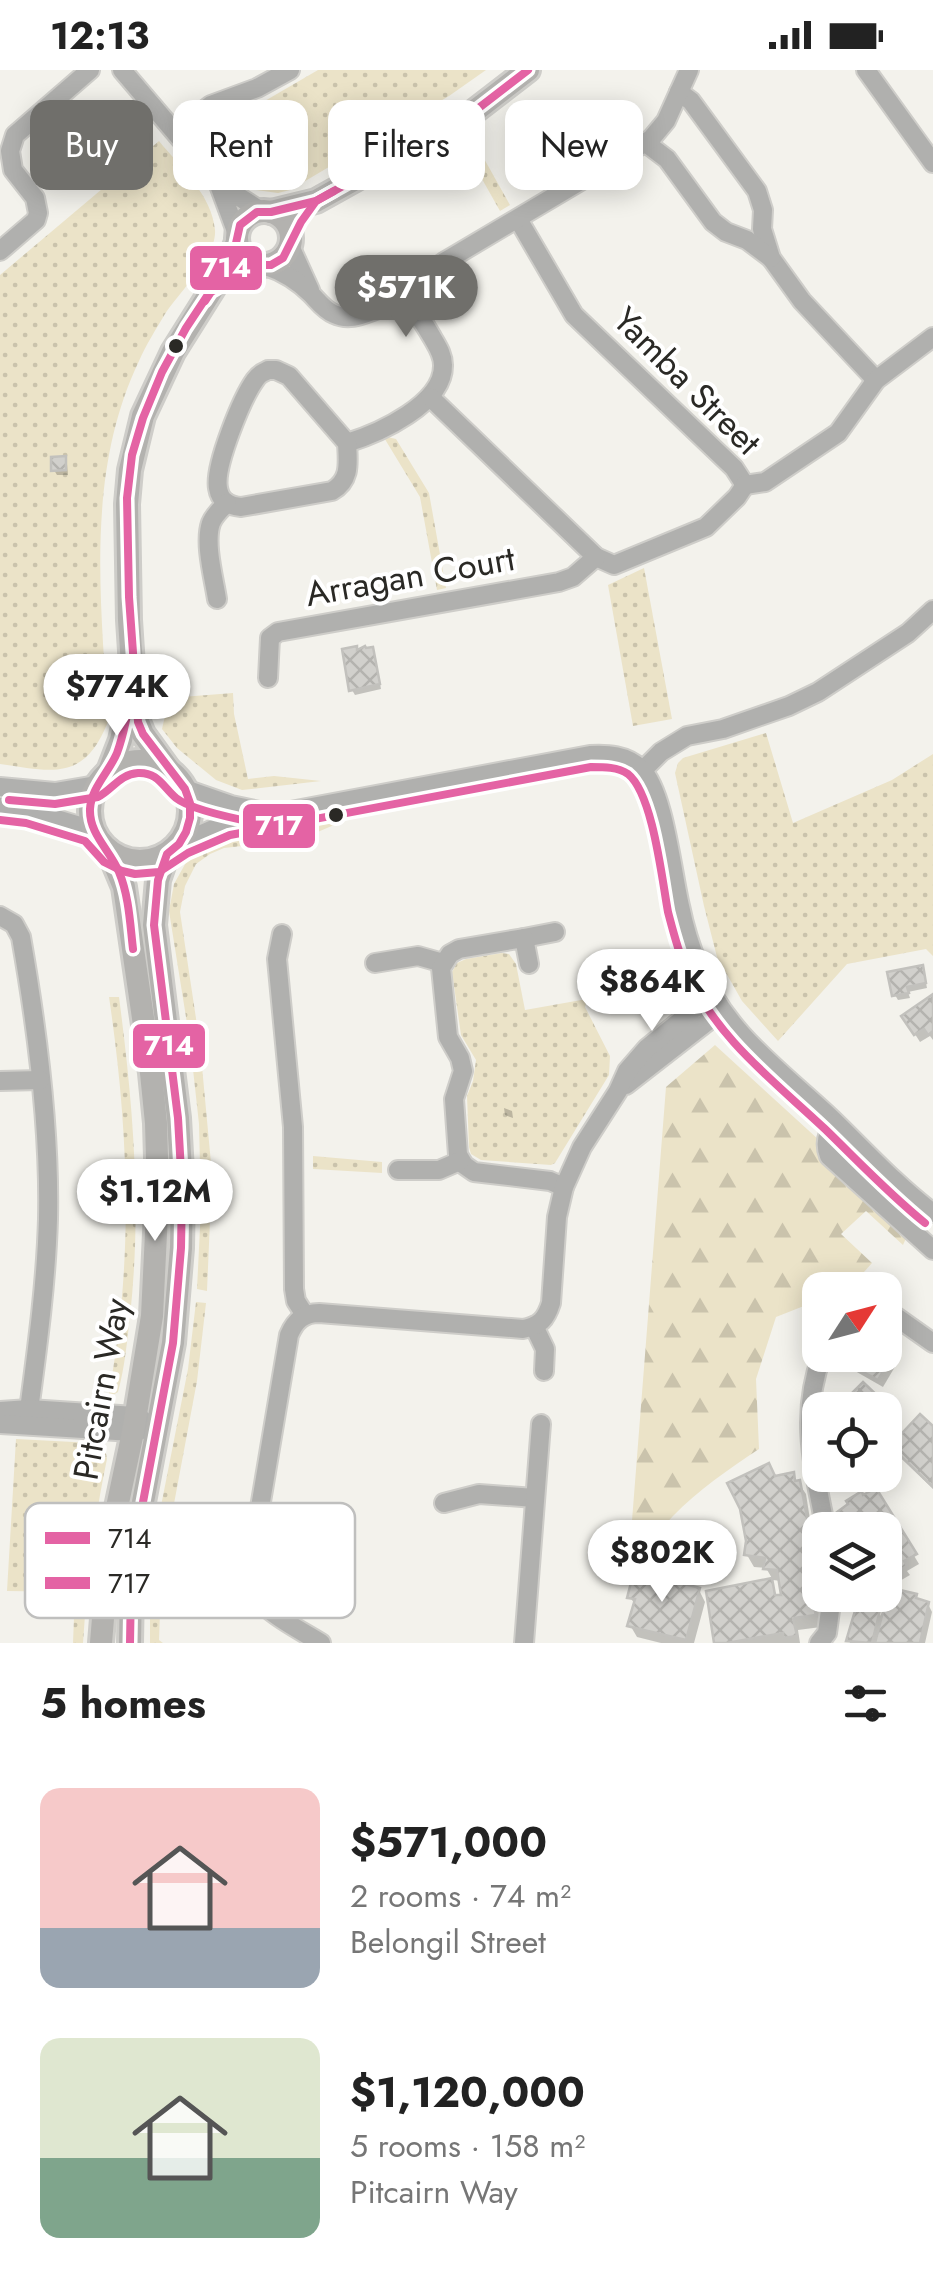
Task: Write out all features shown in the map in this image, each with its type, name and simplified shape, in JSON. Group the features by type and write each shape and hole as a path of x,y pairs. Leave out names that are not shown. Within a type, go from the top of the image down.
{"main road":[{"path":"133,681 121,740 90,799 90,814 93,830 109,851 138,862 153,860 173,849 186,832 190,818 186,789 138,722 128,620 127,504 134,444 173,352 227,266 245,218 316,201 467,116 528,70"},
{"path":"211,292 283,258 316,201"},
{"path":"266,212 286,223 290,244"},
{"path":"237,238 245,258 262,265"},
{"path":"102,778 123,763 139,760 170,770"},
{"name":"Pitcairn Way","path":"144,1503 173,1343 181,1248 178,1118 154,925 158,880 173,849"},
{"name":"Pitcairn Way","path":"109,851 124,887 156,1122 158,1192 152,1316 118,1503"},
{"name":"Pitcairn Way","path":"101,1643 103,1618"}],"street":[{"path":"0,251 36,220 38,212 35,198 13,170 12,141 90,70"},
{"path":"122,70 173,129"},
{"path":"225,100 290,70"},
{"path":"404,307 414,284 444,262 646,143 666,121 690,70"},
{"path":"874,73 933,163"},
{"path":"679,92 691,100 757,192 771,258"},
{"path":"646,143 667,159 713,222 771,258 802,301 876,380"},
{"path":"221,190 237,238"},
{"path":"229,190 266,212"},
{"name":"Yamba Street","path":"518,218 574,315 734,468 745,484 765,482 838,432 876,380 933,337"},
{"path":"290,244 312,295"},
{"path":"262,265 289,275 323,307 344,318 382,306 404,307 422,320 443,358 442,377 430,397 384,429 348,444"},
{"path":"276,370 289,376 348,444 346,478 332,490 241,507 227,503 221,496 218,480 229,437 261,374 276,370"},
{"path":"430,397 596,557 614,565 697,532 714,521 745,484"},
{"path":"218,600 209,528 227,503"},
{"name":"Arragan Court","path":"268,678 270,638 278,632 559,582 573,577 596,557"},
{"path":"643,770 686,736 724,729 818,692 908,633 933,610"},
{"path":"173,849 227,822 590,754 615,755 632,762 655,788 690,945 718,1004 753,1049 835,1122 880,1169 933,1213"},
{"path":"0,787 55,792 102,778"},
{"path":"186,789 231,805 274,814"},
{"path":"0,807 29,811 93,830"},
{"path":"0,916 14,924 21,937 47,1141 48,1228 28,1417"},
{"path":"556,932 459,948 442,963 440,973 448,1038 463,1071 454,1099 460,1160 474,1172 550,1181 564,1187"},
{"path":"282,934 277,959 292,1127 294,1290 305,1315"},
{"path":"524,938 528,964"},
{"path":"375,963 418,956 442,963"},
{"path":"261,1503 292,1326 305,1315 319,1313 524,1329 543,1320 551,1303 557,1218 564,1187 582,1147 618,1091 707,1022 718,1004"},
{"path":"0,1080 40,1080"},
{"path":"835,1122 828,1131 828,1156 933,1250"},
{"path":"398,1170 438,1170 460,1160"},
{"path":"902,1322 933,1343"},
{"path":"534,1326 545,1349 544,1371"},
{"path":"817,1372 808,1423 822,1512"},
{"path":"0,1411 28,1417 157,1426"},
{"path":"0,1424 28,1417"},
{"path":"524,1643 541,1424"},
{"path":"444,1504 479,1494 535,1498"},
{"path":"819,1643 827,1633 830,1612"},
{"path":"283,1618 321,1643"}],"green space":[{"path":"318,70 486,70 442,100 328,100 328,168 308,179 308,100 267,100"},
{"path":"159,141 173,157 173,190 202,193 215,230 204,263 165,314 142,355 110,448 100,584 108,722 89,755 78,763 52,770 0,764 0,275 101,190 153,190 153,146"},
{"path":"485,160 510,205 500,211 485,184"},
{"path":"383,436 396,439 429,493 446,588 437,590 420,497"},
{"path":"644,568 672,719 633,726 608,585"},
{"path":"233,693 248,779 274,776 321,781 242,790 216,780 177,748 162,729 169,698"},
{"path":"766,733 793,823 892,780 933,754 933,956 926,949 847,964 778,1041 742,1001 717,957 675,773 683,758"},
{"path":"341,822 299,840 224,848 196,864 185,886 180,912 200,1045 212,1174 207,1291 197,1289 201,1207 199,1124 169,911 174,884 189,857 222,839"},
{"path":"509,954 516,964 525,1010 587,999 585,1007 610,1056 609,1075 551,1165 481,1160 471,1154 469,1147 467,1096 476,1060 461,1035 452,972 457,963 466,959"},
{"path":"109,997 119,997 128,1077 135,1236 125,1354 118,1392 108,1398 122,1297 126,1198 121,1098"},
{"path":"715,1045 819,1140 907,1236 903,1245 866,1211 841,1234 872,1263 864,1272 802,1272 802,1307 776,1317 756,1379 759,1449 693,1497 648,1545 629,1559 666,1087"},
{"path":"313,1156 382,1162 382,1173 313,1169"},
{"path":"196,1302 206,1303 197,1381 174,1503 162,1503 188,1369"},
{"path":"16,1439 101,1446 107,1459 98,1503 25,1503 25,1591 7,1591"},
{"path":"74,1618 85,1618 83,1643 73,1643"},
{"path":"150,1618 160,1618 159,1640 163,1643 150,1643"}],"building":[{"path":"66,456 66,470 51,471 51,457"},
{"path":"357,646 357,650 373,647 380,684 349,691 342,649"},
{"path":"923,965 926,983 907,987 909,993 892,996 887,972"},
{"path":"933,994 933,1031 928,1035 924,1029 914,1035 901,1016"},
{"path":"863,1372 883,1372 878,1380"},
{"path":"863,1382 873,1392 853,1392"},
{"path":"920,1414 933,1426 933,1487 902,1457 902,1433"},
{"path":"769,1463 775,1476 794,1472 795,1481 800,1480 806,1512 802,1512 802,1612 816,1615 793,1618 797,1636 783,1638 783,1633 714,1643 706,1591 772,1578 775,1595 781,1595 777,1570 763,1569 765,1558 744,1555 746,1541 740,1509 727,1483"},
{"path":"860,1492 878,1492 891,1512 837,1512 848,1504 846,1501"},
{"path":"902,1530 917,1554 904,1561 907,1566 902,1569"},
{"path":"634,1571 700,1588 686,1640 627,1626 635,1599 627,1598"},
{"path":"902,1590 929,1602 920,1643 875,1643 883,1612 902,1612"},
{"path":"855,1612 880,1612 872,1643 846,1641"}],"transit line":[{"name":"714","path":"143,1503 173,1343 181,1248 178,1118 154,925 158,880 167,854 186,832 190,803 185,789 138,722 129,597 127,498 132,455 162,372 227,266 240,225 257,212 316,201 467,117 528,70"},
{"name":"714","path":"205,301 211,292 258,265 271,265 283,258 316,201 334,191"},
{"name":"714","path":"132,684 120,745 90,809 93,826 122,881 133,949"},
{"name":"717","path":"0,820 26,823 85,841 104,862 135,874 159,872 188,853 230,835 591,767 624,772 637,784 650,818 668,912 683,963 713,1017 766,1075 925,1223"},
{"name":"717","path":"9,800 55,804 98,797 126,776 145,773 184,803 267,825"},
{"name":"714","path":"130,1618 130,1643"}]}
